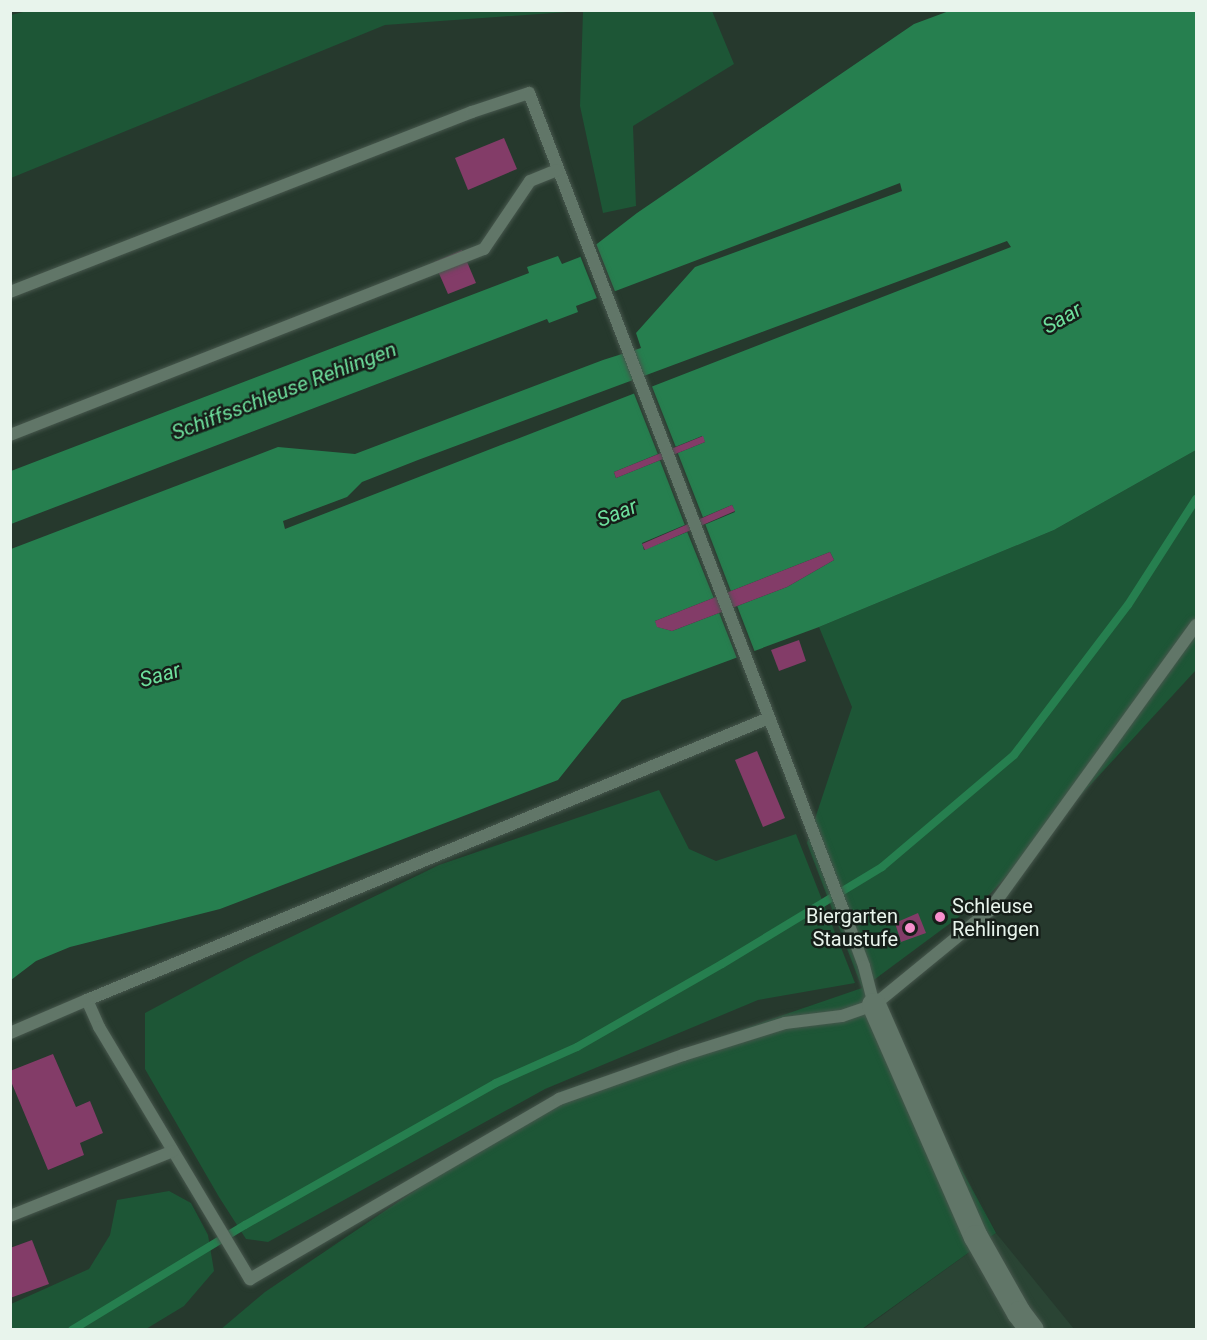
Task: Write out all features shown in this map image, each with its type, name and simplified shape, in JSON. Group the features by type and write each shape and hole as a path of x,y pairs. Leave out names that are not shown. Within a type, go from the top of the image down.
{"street":[{"path":"874,1005 976,1237 1025,1321"}],"lane":[{"path":"10,291 472,112 529,93 847,920 864,966 874,1005"},
{"path":"10,435 484,249 530,181 557,170"},
{"path":"87,1000 99,1027 250,1279 559,1099 683,1054 785,1023 842,1016 874,1005 989,911 1197,625"},
{"path":"10,1033 769,718"},
{"path":"10,1216 173,1151"}],"shaded area":[{"path":"27,11 582,11 385,25 11,178 11,15"},
{"path":"583,11 712,11 734,64 633,126 636,206 603,213 580,106"},
{"path":"1196,450 1196,670 991,893 863,988 996,1233 862,1329 220,1330 265,1292 562,1091 862,988 807,843 852,707 819,627 1054,530"},
{"path":"659,790 689,849 716,861 796,834 855,983 758,1000 545,1089 268,1242 246,1239 145,1069 145,1013 248,958 439,865"},
{"path":"169,1191 191,1203 208,1235 214,1271 184,1306 146,1329 11,1329 11,1304 89,1269 110,1235 117,1200"},
{"path":"996,1233 1074,1329 862,1330"}],"water":[{"path":"949,11 1196,11 1196,450 1054,530 819,627 622,700 558,780 220,909 70,947 36,961 11,980 11,549 278,447 355,454 603,360 641,348 636,333 695,267 902,191 900,183 576,306 578,312 549,323 547,319 11,524 11,471 529,273 527,267 558,256 562,264 580,257 637,213 914,24","holes":["1007,241 1011,247 285,529 283,521 347,497 362,482","702,436 705,442 616,478 614,472","732,505 735,512 644,550 642,543","830,552 834,560 787,587 672,631 658,627 655,621"]}],"pier":[{"path":"595,241 616,294 598,301 579,253"},
{"path":"651,384 677,450 659,457 633,391"},
{"path":"677,451 704,520 686,528 659,458"},
{"path":"704,521 732,594 715,601 686,529"},
{"path":"736,603 756,655 738,661 718,610"}],"building":[{"path":"504,138 517,169 468,190 455,158"},
{"path":"462,250 476,283 448,294 434,262"},
{"path":"703,436 705,442 616,478 614,472"},
{"path":"732,505 735,511 645,550 642,544"},
{"path":"830,552 834,560 787,587 672,631 657,627 655,621"},
{"path":"799,640 806,661 779,671 771,650"},
{"path":"757,751 785,818 763,827 735,760"},
{"name":"Biergarten Staustufe","path":"918,913 926,933 901,942 895,923"},
{"path":"53,1054 76,1107 90,1101 103,1133 80,1143 84,1155 48,1170 10,1079 10,1071"},
{"path":"32,1240 49,1284 10,1298 10,1248"}],"waterway":[{"path":"72,1330 245,1225 496,1083 577,1047 722,964 882,867 1014,755 1128,605 1196,499"}],"place":[{"name":"Schleuse Rehlingen","path":"940,917"},
{"name":"Biergarten Staustufe","path":"910,928"}],"water label":[{"name":"Saar","path":"1062,318"},
{"name":"Schiffsschleuse Rehlingen","path":"284,391"},
{"name":"Saar","path":"617,513"},
{"name":"Saar","path":"160,675"}]}
